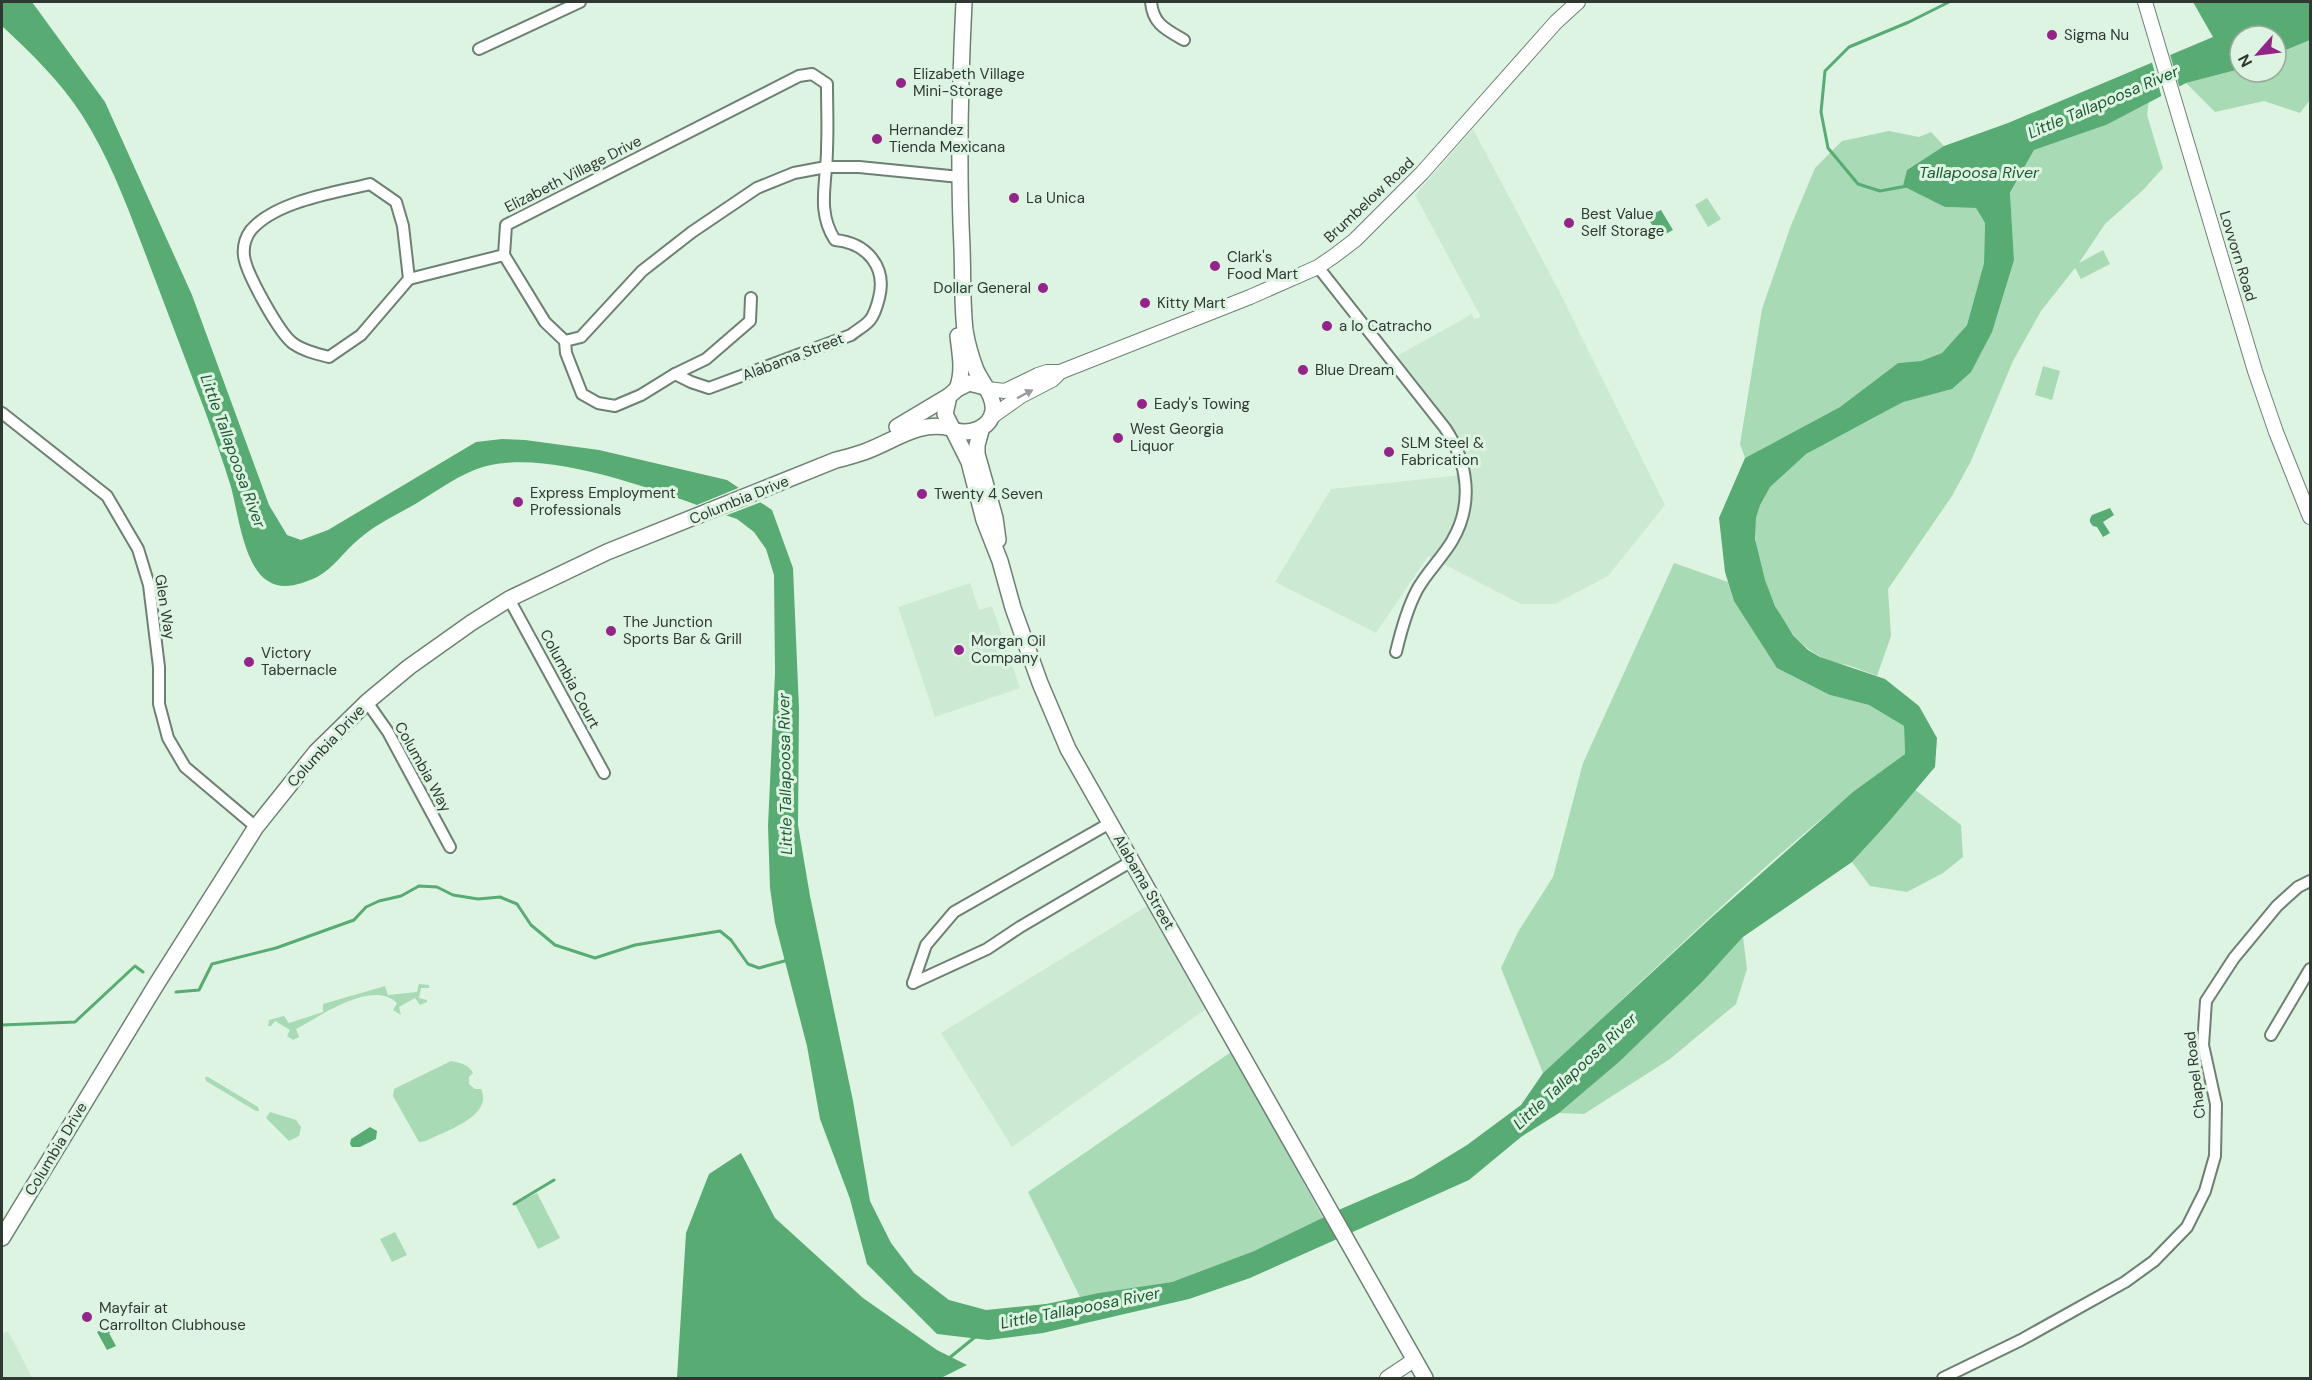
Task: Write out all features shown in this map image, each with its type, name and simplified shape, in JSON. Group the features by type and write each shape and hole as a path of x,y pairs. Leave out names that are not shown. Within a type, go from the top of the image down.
{"main road":[{"path":"959,216 953,245 953,277 962,364 961,376 945,414 952,429 967,434 986,422 993,408 976,369 965,329 959,216 964,2"},
{"path":"953,392 969,383 986,388"},
{"name":"Columbia Drive","path":"836,460 861,444 913,419 953,392"},
{"name":"Alabama Street","path":"986,422 976,445 995,518 1000,561"},
{"name":"Columbia Drive","path":"2,1238 256,826 316,752 368,702 409,667 509,599 574,566 836,460 865,452 922,426 938,425 952,429"},
{"name":"Alabama Street","path":"952,429 969,462 984,520 1000,561 1013,608 1040,683 1068,749 1425,1378"}],"street":[{"path":"479,49 580,2"},
{"path":"1151,2 1152,13 1156,21 1184,40"},
{"name":"Brumbelow Road","path":"986,388 1005,391 1038,375 1060,372 1251,297 1318,267 1355,240 1422,174 1556,22 1578,2"},
{"name":"Lovvorn Road","path":"2145,2 2259,381 2276,432 2310,517"},
{"name":"Elizabeth Village Drive","path":"504,255 506,225 799,76 812,74 827,84 826,167"},
{"path":"565,341 581,337 642,271 692,232 757,188 794,173 826,167 859,167 960,177"},
{"name":"Alabama Street","path":"675,374 710,388 851,335 870,320 877,308 880,295 881,280 878,265 869,253 857,245 835,240 827,228 823,203 826,167"},
{"path":"409,279 404,226 396,202 370,184 284,206 252,230 244,243 244,258 250,274 277,322 292,343 328,357 362,335 409,279 504,255 545,322 565,341 566,353 582,394 598,403 615,406 641,396 675,374 706,359 750,321 751,298"},
{"path":"1318,267 1445,428 1457,448 1463,466 1466,498 1459,528 1452,542 1417,590 1396,652"},
{"name":"Brumbelow Road","path":"986,422 1021,396 1052,380 1060,372"},
{"name":"Glen Way","path":"2,413 106,496 138,549 149,585 159,668 159,704 168,738 185,766 256,826"},
{"name":"Columbia Court","path":"509,599 604,773"},
{"name":"Columbia Way","path":"368,702 388,732 450,847"},
{"path":"1110,823 954,912 926,945 913,983 987,949 1132,861"},
{"name":"Chapel Road","path":"1943,1378 2021,1340 2125,1282 2154,1261 2187,1227 2205,1191 2215,1156 2216,1104 2203,1044 2206,1001 2234,958 2277,906 2298,887 2310,881"},
{"path":"2271,1035 2310,969"},
{"path":"1387,1378 1414,1359"}],"shaded area":[{"path":"2310,40 2310,100 2300,113 2264,101 2215,112 2186,83 2228,72 2228,84 2288,84 2288,49"},
{"path":"2149,101 2147,115 2163,168 2143,190 2105,224 2079,263 2103,250 2110,264 2081,279 2075,268 2041,311 2013,361 1971,461 1952,496 1888,589 1891,636 1877,676 1813,653 1794,635 1779,614 1761,569 1755,524 1759,506 1767,491 1791,465 1821,445 1904,401 1952,389 2014,260 2010,194 2034,150 2106,125"},
{"path":"1473,129 1559,291 1665,505 1608,576 1555,604 1521,604 1428,556 1376,633 1275,582 1331,489 1471,474 1468,456 1457,433 1397,356 1472,314 1474,319 1481,317 1415,195"},
{"path":"1889,131 1919,137 1931,132 1944,146 1907,170 1945,207 1976,208 1985,223 1984,263 1967,325 1942,353 1921,361 1898,363 1840,407 1745,458 1740,444 1762,309 1790,228 1815,168 1842,141"},
{"path":"1707,198 1721,219 1708,227 1695,205"},
{"path":"2043,366 2060,371 2052,400 2035,395"},
{"path":"1674,563 1728,582 1734,601 1830,695 1869,705 1904,726 1905,754 1810,828 1720,908 1543,1073 1501,968 1518,932 1553,877 1583,763"},
{"name":"Morgan Oil Company","path":"970,583 979,610 992,606 1020,688 935,717 898,607"},
{"path":"1914,789 1961,825 1963,857 1943,873 1907,892 1870,886 1852,862 1886,825"},
{"path":"1147,906 1206,1009 1012,1147 941,1033"},
{"path":"1743,937 1747,969 1736,1004 1670,1059 1584,1114 1559,1113 1654,1028"},
{"path":"419,984 429,985 429,988 421,988 419,998 427,1002 420,1005 415,998 399,1007 401,1015 393,1010 397,1003 387,997 374,995 346,1002 319,1016 296,1029 299,1037 293,1040 287,1036 290,1030 275,1021 268,1026 269,1020 284,1016 289,1023 323,1012 323,1004 385,986 388,995 417,992"},
{"path":"1231,1052 1323,1218 1254,1251 1172,1282 1080,1297 1028,1192"},
{"path":"451,1061 461,1063 473,1073 469,1077 469,1084 475,1089 481,1089 483,1099 481,1107 466,1121 426,1141 419,1142 393,1096 394,1089"},
{"path":"205,1077 258,1107 259,1111 206,1081"},
{"path":"270,1112 296,1120 301,1127 299,1136 289,1141 266,1118"},
{"path":"537,1193 560,1238 538,1249 515,1204"},
{"path":"395,1232 407,1255 392,1262 380,1239"},
{"path":"8,1331 32,1378 2,1378 2,1334"}],"water":[{"name":"Tallapoosa River","path":"2,2 32,2 105,102 192,295 269,505 287,535 301,540 328,530 476,442 502,439 599,450 727,480 772,510 793,568 799,709 798,825 810,896 853,1101 870,1201 891,1243 914,1273 949,1300 986,1310 1046,1304 1172,1282 1254,1251 1343,1208 1413,1178 1467,1145 1521,1105 1543,1073 1712,917 1853,792 1905,754 1904,726 1869,705 1830,695 1777,668 1734,601 1725,572 1719,518 1745,458 1840,407 1898,363 1921,361 1942,353 1967,325 1984,263 1985,223 1976,208 1945,207 1903,186 1907,170 1944,146 2008,123 2213,37 2193,2 2310,2 2310,40 2288,49 2288,24 2228,24 2228,72 2186,83 2106,125 2034,150 2010,193 2014,260 1992,332 1971,372 1952,389 1903,402 1806,454 1770,487 1760,505 1756,518 1755,539 1765,580 1775,606 1793,635 1808,650 1820,657 1885,679 1919,706 1937,738 1935,767 1852,862 1743,937 1702,982 1620,1061 1559,1113 1521,1137 1469,1180 1250,1278 1189,1299 1043,1333 988,1340 937,1334 867,1264 850,1199 820,1119 807,1046 775,923 770,888 768,826 775,673 774,575 766,549 754,532 737,519 604,475 568,467 532,463 500,464 465,474 380,524 359,539 329,569 317,577 286,586 279,586 268,581 253,564 248,552 231,487 208,420 129,211 108,162 82,115 55,79 2,26"},
{"path":"1661,210 1673,230 1660,237 1647,217"},
{"path":"2110,508 2114,515 2103,522 2110,533 2103,537 2090,520 2092,515"},
{"path":"370,1127 377,1131 376,1139 360,1147 352,1147 351,1139"},
{"path":"741,1153 775,1218 863,1298 937,1350 967,1365 941,1378 677,1378 686,1233 709,1174"},
{"path":"110,1325 113,1331 109,1333 116,1346 107,1350 97,1332"}],"pier":[{"path":"2169,51 2180,89 2162,98 2151,59"},
{"path":"743,486 764,501 722,517 692,507"}],"waterway":[{"path":"1907,186 1880,191 1858,184 1828,148 1821,112 1825,71 1849,47 1909,22 1949,2"},
{"path":"176,992 199,990 212,964 276,948 354,920 366,907 379,901 401,896 419,886 437,887 453,895 478,899 500,897 517,904 531,925 555,945 595,958 635,945 720,931 731,940 748,964 759,968 788,960"},
{"path":"2,1025 75,1022 135,966 143,972"},
{"path":"514,1204 554,1180"},
{"path":"948,1359 975,1337"}],"place":[{"name":"Sigma Nu","path":"2052,35"},
{"name":"Elizabeth Village Mini-Storage","path":"901,83"},
{"name":"Hernandez Tienda Mexicana","path":"877,139"},
{"name":"La Unica","path":"1014,198"},
{"name":"Best Value Self Storage","path":"1569,223"},
{"name":"Clark's Food Mart","path":"1215,266"},
{"name":"Dollar General","path":"1043,288"},
{"name":"Kitty Mart","path":"1145,303"},
{"name":"a lo Catracho","path":"1327,326"},
{"name":"Blue Dream","path":"1303,370"},
{"name":"Eady's Towing","path":"1142,404"},
{"name":"West Georgia Liquor","path":"1118,438"},
{"name":"SLM Steel & Fabrication","path":"1389,452"},
{"name":"Twenty 4 Seven","path":"922,494"},
{"name":"Express Employment Professionals","path":"518,502"},
{"name":"The Junction Sports Bar & Grill","path":"611,631"},
{"name":"Morgan Oil Company","path":"959,650"},
{"name":"Victory Tabernacle","path":"249,662"},
{"name":"Mayfair at Carrollton Clubhouse","path":"87,1317"}],"water label":[{"name":"Little Tallapoosa River","path":"2103,102"},
{"name":"Little Tallapoosa River","path":"233,451"},
{"name":"Little Tallapoosa River","path":"785,774"},
{"name":"Little Tallapoosa River","path":"1575,1071"},
{"name":"Little Tallapoosa River","path":"1080,1308"}]}
